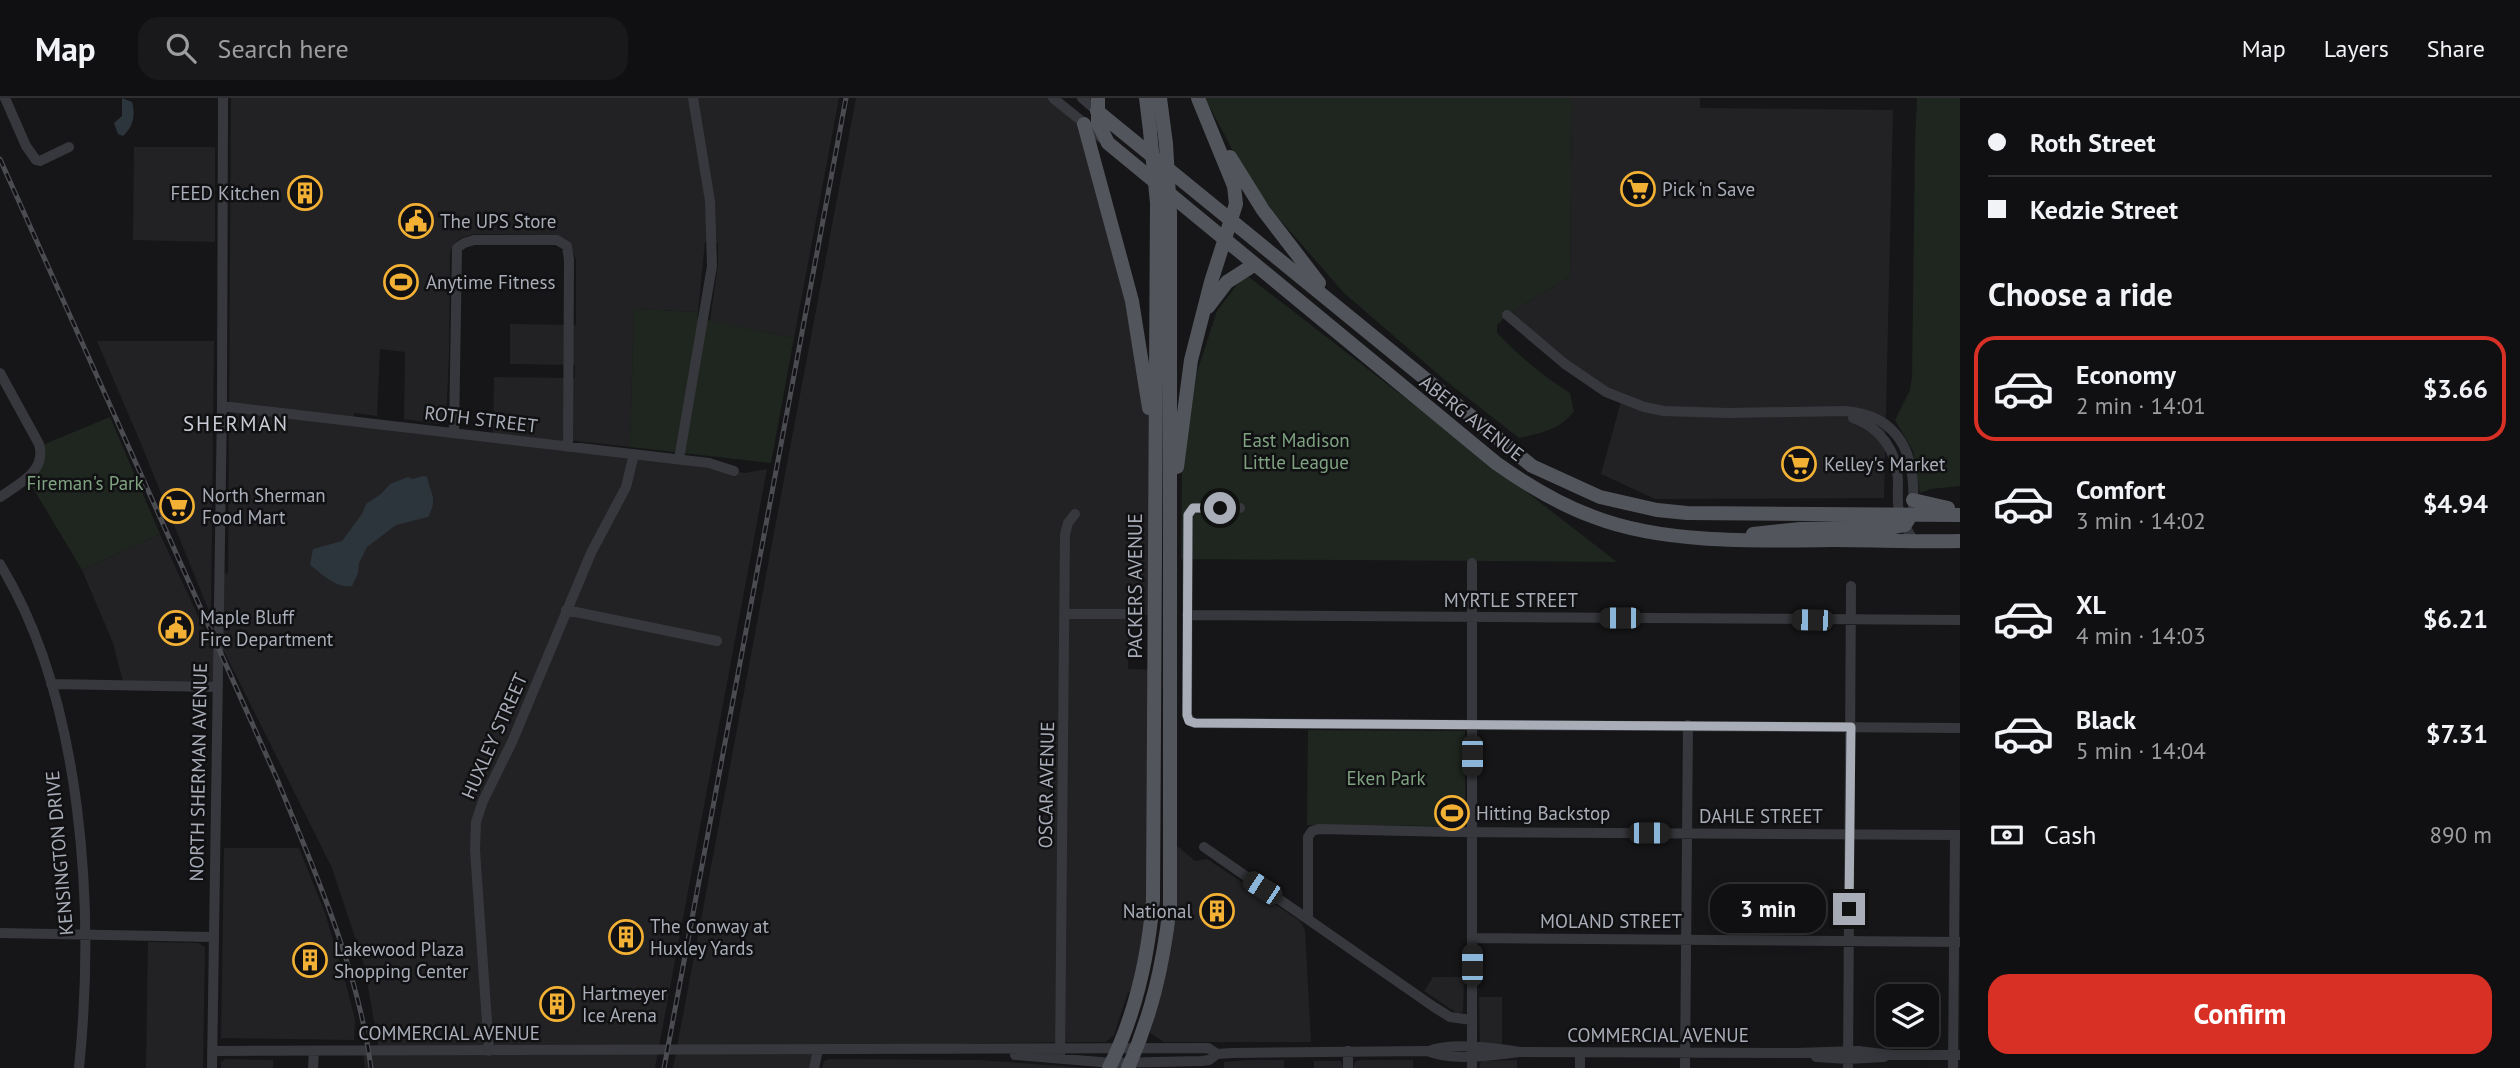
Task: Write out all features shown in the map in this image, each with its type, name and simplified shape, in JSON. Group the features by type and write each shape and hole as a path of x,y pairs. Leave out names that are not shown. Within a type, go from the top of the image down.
{"main road":[{"name":"PACKERS AVENUE","path":"1110,1065 1119,1049 1138,998 1153,900 1157,203 1146,98"},
{"name":"PACKERS AVENUE","path":"1129,1065 1157,989 1170,906 1170,213 1160,98"},
{"path":"1171,513 1190,364 1224,238 1236,204 1236,190 1200,100"},
{"path":"1200,100 1233,163 1263,210 1335,303"},
{"path":"1098,104 1098,123 1110,145"},
{"name":"ABERG AVENUE","path":"1098,104 1198,194 1532,466 1600,497 1657,510 1687,513 1907,514"},
{"path":"1084,124 1132,301 1147,387 1155,458"},
{"path":"1098,178 1102,158 1110,145"},
{"path":"1110,145 1132,147 1186,190 1198,194"},
{"name":"ABERG AVENUE","path":"1110,145 1496,463 1553,499 1609,522 1647,531 1766,541 1960,541"},
{"path":"1201,321 1211,301 1223,287 1237,273 1255,264"},
{"path":"1721,538 1782,530 1882,528 1907,514 1960,512"}],"street":[{"path":"5,98 33,158 40,161 69,147"},
{"name":"NORTH SHERMAN AVENUE","path":"212,1068 222,406 223,98"},
{"path":"679,459 712,266 710,201 693,98"},
{"name":"ABERG AVENUE","path":"1053,98 1110,145"},
{"name":"ABERG AVENUE","path":"1082,98 1098,104"},
{"path":"454,433 457,248 474,240 554,240 563,243 568,249 569,260 568,447"},
{"path":"1507,315 1565,364 1595,385 1644,407 1664,411 1856,412 1884,422 1896,433 1909,457 1907,514"},
{"path":"0,373 39,443 41,456 36,470 0,497"},
{"name":"ROTH STREET","path":"222,406 679,459 709,463 734,471"},
{"path":"1826,412 1863,421 1879,432 1896,465 1914,541"},
{"name":"HUXLEY STREET","path":"488,1051 475,850 476,822 482,801 512,742 591,554 626,487 634,454"},
{"path":"1240,508 1191,509 1188,522 1187,615 1189,721 1960,728"},
{"name":"OSCAR AVENUE","path":"1060,1054 1065,534 1068,523 1075,514"},
{"path":"1472,563 1472,1057"},
{"name":"KENSINGTON DRIVE","path":"0,564 13,586 51,684 75,792 84,935 85,1004 79,1068"},
{"path":"1848,1059 1851,586"},
{"path":"566,610 717,641"},
{"path":"1065,614 1129,614"},
{"name":"MYRTLE STREET","path":"1187,615 1960,621"},
{"path":"51,684 216,687"},
{"path":"1685,1068 1688,725"},
{"name":"DAHLE STREET","path":"1308,918 1308,839 1311,833 1322,828 1472,832 1957,835"},
{"path":"1954,1068 1957,1054 1957,835"},
{"path":"1203,847 1450,1017 1472,1020"},
{"path":"0,933 213,937"},
{"name":"MOLAND STREET","path":"1472,938 1957,942"},
{"name":"COMMERCIAL AVENUE","path":"212,1051 980,1050 1060,1054 1119,1049 1208,1048 1217,1054 1427,1051 1435,1055 1472,1057 1520,1052 1796,1053 1848,1059 1957,1054"},
{"path":"814,1068 818,1050"},
{"path":"313,1068 314,1051"},
{"path":"1348,1051 1348,1068"},
{"path":"1580,1052 1580,1068"},
{"name":"COMMERCIAL AVENUE","path":"1060,1054 1110,1065 1209,1060 1217,1054"}],"shaded area":[{"path":"122,98 132,102 134,112 131,125 123,136 118,134 114,123 122,116"},
{"path":"231,98 839,98 794,338 710,321 718,264 718,243 705,242 698,312 634,309 630,447 568,440 568,446 745,473 767,469 655,1068 365,1068 363,1051 379,1050 364,964 332,868 217,637 218,574 228,573","holes":["475,234 557,235 569,241 576,260 576,325 510,324 510,364 575,365 575,378 494,377 493,437 353,426 354,413 377,416 380,349 405,352 404,419 439,424 446,421 450,253 460,238"]},
{"path":"856,98 1053,98 1108,143 1089,142 1147,387 1155,458 1154,615 1129,615 1128,669 1155,670 1153,817 1138,998 1128,992 1114,1035 1106,1042 980,1043 819,1050 814,1068 673,1068"},
{"path":"1572,98 1700,98 1700,108 1893,110 1884,498 1655,499 1601,474 1622,398 1606,392 1507,315 1570,276"},
{"path":"134,147 215,147 215,242 133,240"},
{"path":"97,341 214,341 211,616 139,439"},
{"path":"408,477 412,479 427,477 433,497 428,517 396,525 367,547 352,586 334,583 310,565 313,549 342,541 366,504 390,484"},
{"path":"160,534 217,657 216,687 124,685 113,643 82,570"},
{"path":"1175,844 1195,861 1207,859 1300,921 1305,930 1311,1042 1164,1042 1149,1032"},
{"path":"224,848 299,848 325,913 343,973 355,1019 354,1040 221,1038"},
{"path":"148,942 198,943 205,947 203,1068 146,1068"},
{"path":"1433,977 1464,977 1463,1012 1458,1014 1424,991"},
{"path":"1479,997 1502,997 1502,1045 1480,1043"},
{"path":"225,1059 273,1060 273,1068 221,1068 221,1062"},
{"path":"979,1060 1090,1068 822,1068 824,1061"},
{"path":"1284,1060 1284,1068 1224,1068 1224,1062"},
{"path":"1413,1060 1413,1068 1353,1068 1355,1062"},
{"path":"1517,1060 1517,1068 1479,1068 1481,1061"},
{"path":"1314,1061 1341,1061 1343,1068 1314,1068"}],"green space":[{"path":"1205,98 1572,98 1570,276 1507,315 1497,325 1497,333 1514,350 1570,393 1574,411 1569,417 1550,430 1519,438 1446,381 1344,293 1276,215 1244,172"},
{"path":"1917,98 1960,98 1960,486 1920,493 1913,451 1895,420 1910,390 1912,377"},
{"name":"East Madison Little League","path":"1245,274 1617,562 1181,559 1182,473 1197,372 1217,311"},
{"path":"634,309 698,312 697,318 794,338 771,463 630,447"},
{"name":"Fireman's Park","path":"110,417 160,534 82,570 27,478 40,446"},
{"name":"Eken Park","path":"1308,730 1465,731 1465,826 1307,825"}],"railway":[{"path":"664,1068 846,98"},
{"path":"0,159 306,849 346,957 365,1031 371,1068"}],"place":[{"name":"Pick 'n Save","path":"1638,189"},
{"name":"FEED Kitchen","path":"305,193"},
{"name":"The UPS Store","path":"416,221"},
{"name":"Anytime Fitness","path":"401,282"},
{"name":"Kelley's Market","path":"1799,464"},
{"name":"North Sherman Food Mart","path":"177,506"},
{"name":"Maple Bluff Fire Department","path":"176,628"},
{"name":"Hitting Backstop","path":"1452,813"},
{"name":"National","path":"1217,911"},
{"name":"The Conway at Huxley Yards","path":"626,937"},
{"name":"Lakewood Plaza Shopping Center","path":"310,960"},
{"name":"Hartmeyer Ice Arena","path":"557,1004"}],"district":[{"name":"SHERMAN","path":"236,423"}],"route":[{"path":"1220,508 1193,508 1188,515 1189,721 1851,727 1849,909"}]}
